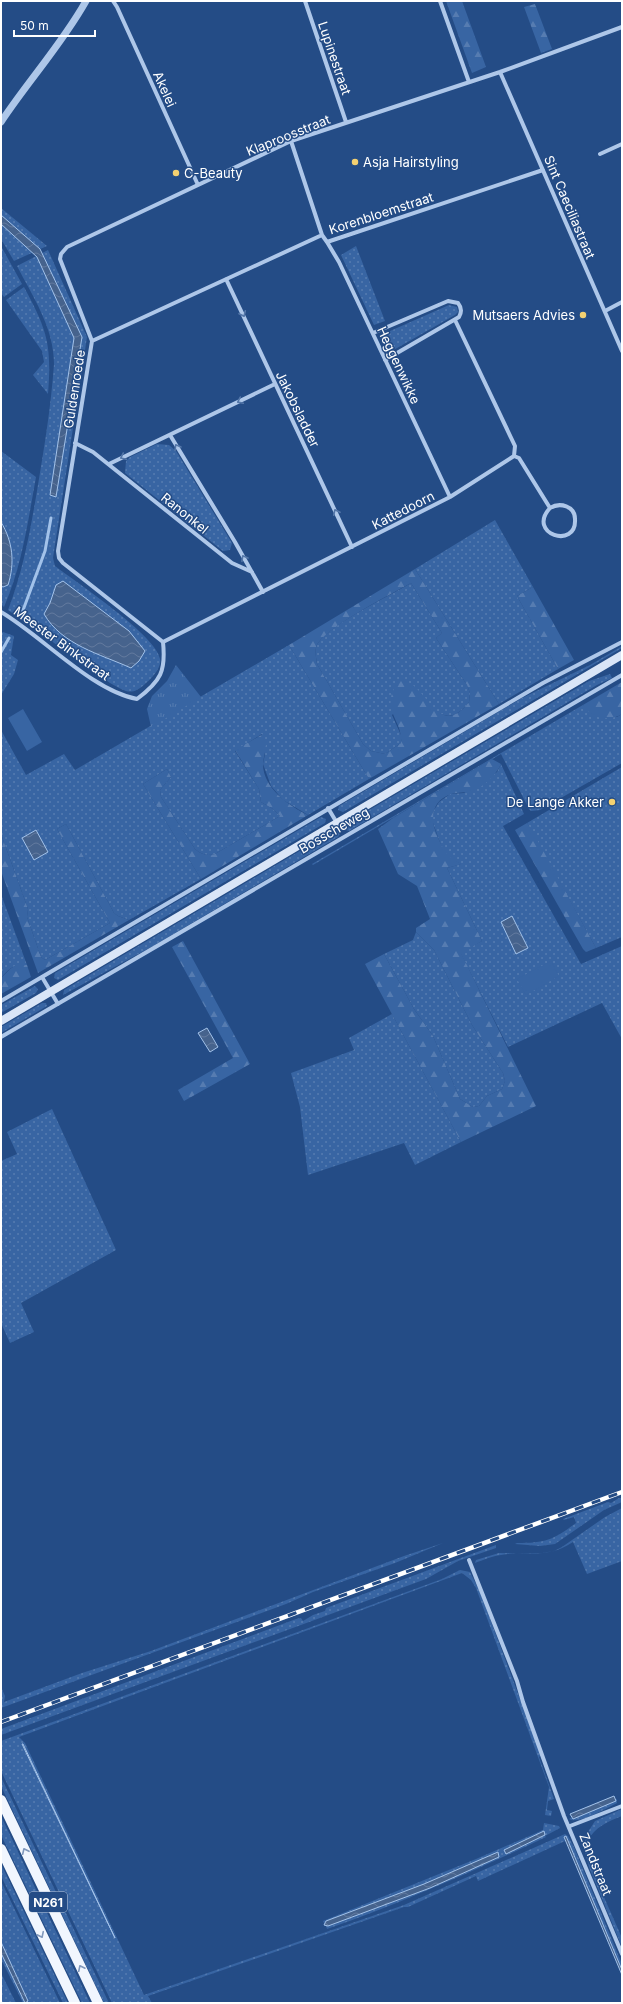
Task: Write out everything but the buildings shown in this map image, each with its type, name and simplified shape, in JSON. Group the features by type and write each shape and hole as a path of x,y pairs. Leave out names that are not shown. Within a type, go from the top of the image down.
{"main road":[{"name":"Bosscheweg","path":"1,1021 622,655"},
{"name":"N261","path":"1,1800 98,2003"},
{"name":"N261","path":"1,1849 75,2003"}],"street":[{"path":"1,122 22,90 77,18 86,1"},
{"name":"Akelei","path":"113,1 198,185"},
{"name":"Lupinestraat","path":"305,1 346,122"},
{"path":"440,1 468,82"},
{"name":"Klaproosstraat","path":"92,341 60,259 61,254 67,246 291,141 500,72 622,27"},
{"name":"Sint Caeciliastraat","path":"500,72 622,350"},
{"name":"Korenbloemstraat","path":"291,141 322,235 327,242 543,170"},
{"path":"600,154 622,144"},
{"name":"Guldenroede","path":"163,642 59,558 58,551 92,341 322,235"},
{"name":"Heggenwikke","path":"327,242 340,262 450,497"},
{"name":"Jakobsladder","path":"226,279 352,547"},
{"path":"372,333 448,301 458,303 461,306 461,315 455,320 385,360"},
{"path":"605,311 622,302"},
{"path":"455,320 515,446 514,456 519,458 550,508"},
{"path":"109,464 275,384"},
{"name":"Ranonkel","path":"170,435 263,592"},
{"name":"Ranonkel","path":"75,443 94,452 232,563 252,572"},
{"name":"Kattedoorn","path":"163,642 450,497 514,456"},
{"path":"554,505 564,505 572,511 576,520 570,533 556,536 548,531 543,522 546,512 550,508 554,505"},
{"name":"Meester Binkstraat","path":"1,612 100,684 127,697 137,699 149,689 161,675 165,664 163,642"},
{"name":"Bosscheweg","path":"1,1001 543,683 622,642"},
{"name":"Bosscheweg","path":"1,1037 622,675"},
{"name":"Bosscheweg","path":"328,808 337,823"},
{"path":"42,977 58,1004"},
{"name":"Zandstraat","path":"469,1560 517,1681 523,1702 564,1816 570,1826 622,1954"},
{"path":"570,1826 622,1806"}],"green space":[{"path":"446,1 462,1 486,67 472,73"},
{"path":"535,4 552,49 541,53 524,7"},
{"path":"1,208 47,246 14,261 1,239"},
{"path":"1,246 22,284 4,297 1,293"},
{"path":"356,246 385,321 374,325 341,255"},
{"path":"48,250 87,337 53,558 55,566 97,596 131,624 155,649 160,659 158,670 145,684 132,692 110,683 8,610 22,566 32,521 47,428 54,364 53,351 47,325 17,266"},
{"path":"24,287 38,315 46,338 49,362 48,394 33,375 44,362 42,351 6,300"},
{"path":"449,305 457,307 458,312 455,315 390,352 381,335"},
{"path":"157,444 169,445 176,451 232,543 230,550 223,551 125,473 126,461 130,457"},
{"path":"1,451 36,477 20,559 4,607 1,604"},
{"path":"495,520 533,587 517,596 558,669 499,704 415,569"},
{"path":"415,569 499,704 369,779 289,645","holes":["411,583 442,633 436,638 467,685 470,693 469,702 461,711 454,715 447,716 441,714 415,687 401,678 397,682 391,699 392,712 399,729 401,743 385,754 371,751 363,744 317,664 316,650 318,643 347,619"]},
{"path":"411,583 442,633 436,638 467,685 470,693 469,702 461,710 448,716 436,711 419,692 392,715 401,735 401,743 385,754 371,751 363,744 317,664 316,648 318,643 325,635 335,627"},
{"path":"533,587 574,660 558,669 517,596"},
{"path":"3,632 14,636 11,655 18,660 14,674 1,695 1,633"},
{"path":"289,645 369,779 308,815 283,800 271,786 263,764 265,754 262,734 235,751 259,789 261,802 273,809 280,816 215,854 207,855 200,853 195,849 161,797 160,790 171,777 167,769 143,784 201,879 129,920 118,916 114,913 66,824 57,829 110,923 45,960 41,957 27,917 28,909 1,834 1,730 26,775 64,754 75,770"},
{"path":"622,646 622,648 343,812 338,810 339,806 522,698 590,665"},
{"path":"176,665 201,697 151,727 147,709 152,696 167,681"},
{"path":"610,674 612,678 597,685 349,831 345,830 342,826 589,681"},
{"path":"622,682 583,705 592,714 617,717 622,714 622,763 540,810 531,811 501,754 313,865 312,864"},
{"path":"622,682 622,714 612,718 601,718 586,710 583,705"},
{"path":"23,709 42,742 27,751 8,718"},
{"path":"263,734 266,745 263,764 267,781 285,801 308,815 201,879 143,784 167,769 171,777 160,790 161,797 195,849 200,853 209,855 215,854 280,816 273,809 261,802 259,789 235,750"},
{"path":"492,759 501,764 493,776 485,784 469,792 451,794 444,797 436,806 433,823 441,845 449,856 462,864 447,868 482,941 461,953 536,1106 461,1142 365,964 384,954 414,1009 433,1036 460,1099 473,1107 479,1106 487,1096 502,1089 505,1081 503,1073 472,1025 434,950 416,932 416,928 430,919 417,886 398,874 378,829 393,818"},
{"path":"501,764 524,814 503,826 581,964 622,946 622,1039 602,1003 508,1047 460,952 482,941 447,868 461,864 449,858 443,851 432,820 434,810 439,802 450,794 464,793 497,772"},
{"path":"622,767 622,937 596,948 527,823"},
{"path":"321,817 326,819 325,823 58,980 54,978 55,973"},
{"path":"527,823 596,948 586,952 583,949 515,830"},
{"path":"66,824 114,913 129,920 38,973 1,871 1,834 28,909 27,917 41,957 45,960 110,923 57,829"},
{"path":"337,829 340,834 338,837 153,946 63,995 64,990"},
{"path":"2,897 27,965 12,968 1,978 1,898"},
{"path":"416,932 434,950 472,1025 503,1073 505,1081 502,1089 487,1096 479,1106 473,1107 460,1099 433,1036 414,1009 384,954 413,940"},
{"path":"183,941 250,1064 184,1101 178,1090 233,1058 172,947"},
{"path":"551,961 559,976 526,995 517,979"},
{"path":"16,965 27,965 31,977 1,994 1,978"},
{"path":"35,986 38,989 36,993 1,1013 1,1005"},
{"path":"42,1003 46,1003 47,1006 1,1033 1,1027"},
{"path":"392,1014 461,1142 415,1165 404,1143 308,1175 300,1107 291,1073 354,1050 349,1038"},
{"path":"52,1109 116,1250 21,1303 34,1332 10,1343 1,1323 1,1161 17,1154 7,1132"},
{"path":"619,1498 622,1498 622,1502 604,1510 555,1544 540,1546 515,1544 542,1541 555,1537 576,1523 574,1517 563,1519 608,1502 611,1503"},
{"path":"622,1508 622,1561 587,1574 573,1542 555,1551 605,1517"},
{"path":"443,1543 395,1563 313,1592 286,1604 1,1708 1,1687 5,1696 4,1702 82,1673 151,1651 404,1556"},
{"path":"496,1545 496,1548 458,1561 426,1579 1,1735 1,1729 296,1619 301,1618 303,1621 313,1615 325,1611 326,1608"},
{"path":"499,1553 518,1554 494,1556 475,1563 476,1560"},
{"path":"537,1553 542,1553 536,1554 518,1554"},
{"path":"460,1570 470,1572 480,1592 541,1755 539,1757 554,1799 548,1801 547,1810 552,1811 551,1816 545,1815 549,1787 476,1588 471,1580 462,1573 19,1737 25,1743 144,1995 404,1905 565,1834 568,1836 574,1847 622,1964 622,1970 566,1836 564,1837 565,1841 478,1881 476,1876 408,1907 404,1907 148,1996 152,2003 112,2003 1,1771 1,1741 442,1579","holes":["23,1744 115,1937 22,1745"]},
{"path":"1,1777 109,2003 104,2003 1,1786"},
{"path":"617,1799 617,1803 586,1818 579,1820 569,1819"},
{"path":"622,1809 622,1816 607,1822 594,1832 588,1841 588,1849 590,1860 600,1888 622,1938 622,1947 589,1867 584,1848 586,1835 595,1821"},
{"path":"1,1816 90,2003 82,2003 1,1835"},
{"path":"544,1823 559,1826 560,1828 545,1836 546,1837 492,1862 383,1908 327,1929 326,1926 430,1888 499,1857 324,1923 323,1921 543,1830"},
{"path":"1,1864 68,2003 63,2003 1,1876"},
{"path":"1,1881 60,2003 25,2003 28,2001 1,1942"},
{"path":"1,1953 25,2003 23,2003 1,1959"},
{"path":"1,1973 16,2003 1,2003"}],"water":[{"path":"1,215 40,249 82,337 56,497 50,495 74,338 37,257 1,224"},
{"path":"1,522 8,537 12,553 12,569 8,585 3,587 1,586"},
{"path":"63,581 129,631 145,651 139,661 131,668 71,641 52,625 44,614 50,603 56,585"},
{"path":"36,830 48,852 34,860 22,838"},
{"path":"512,916 528,948 516,954 501,922"},
{"path":"207,1028 218,1047 210,1052 198,1033"},
{"path":"22,1744 23,1744 115,1938"},
{"path":"614,1796 616,1801 573,1819 570,1814"},
{"path":"544,1831 545,1835 506,1854 504,1850"},
{"path":"566,1836 622,1970 622,1975 564,1837"},
{"path":"498,1852 499,1857 430,1888 328,1926 324,1925 326,1921 424,1884"},
{"path":"1,1942 28,2001 25,2003 1,1953"}],"waterway":[{"path":"22,613 45,551 51,518"},
{"path":"1,652 9,638"}],"railway":[{"path":"1,1722 622,1492"}],"place":[{"name":"Asja Hairstyling","path":"355,162"},
{"name":"C-Beauty","path":"176,173"},
{"name":"Mutsaers Advies","path":"583,315"},
{"name":"De Lange Akker","path":"612,802"}]}
